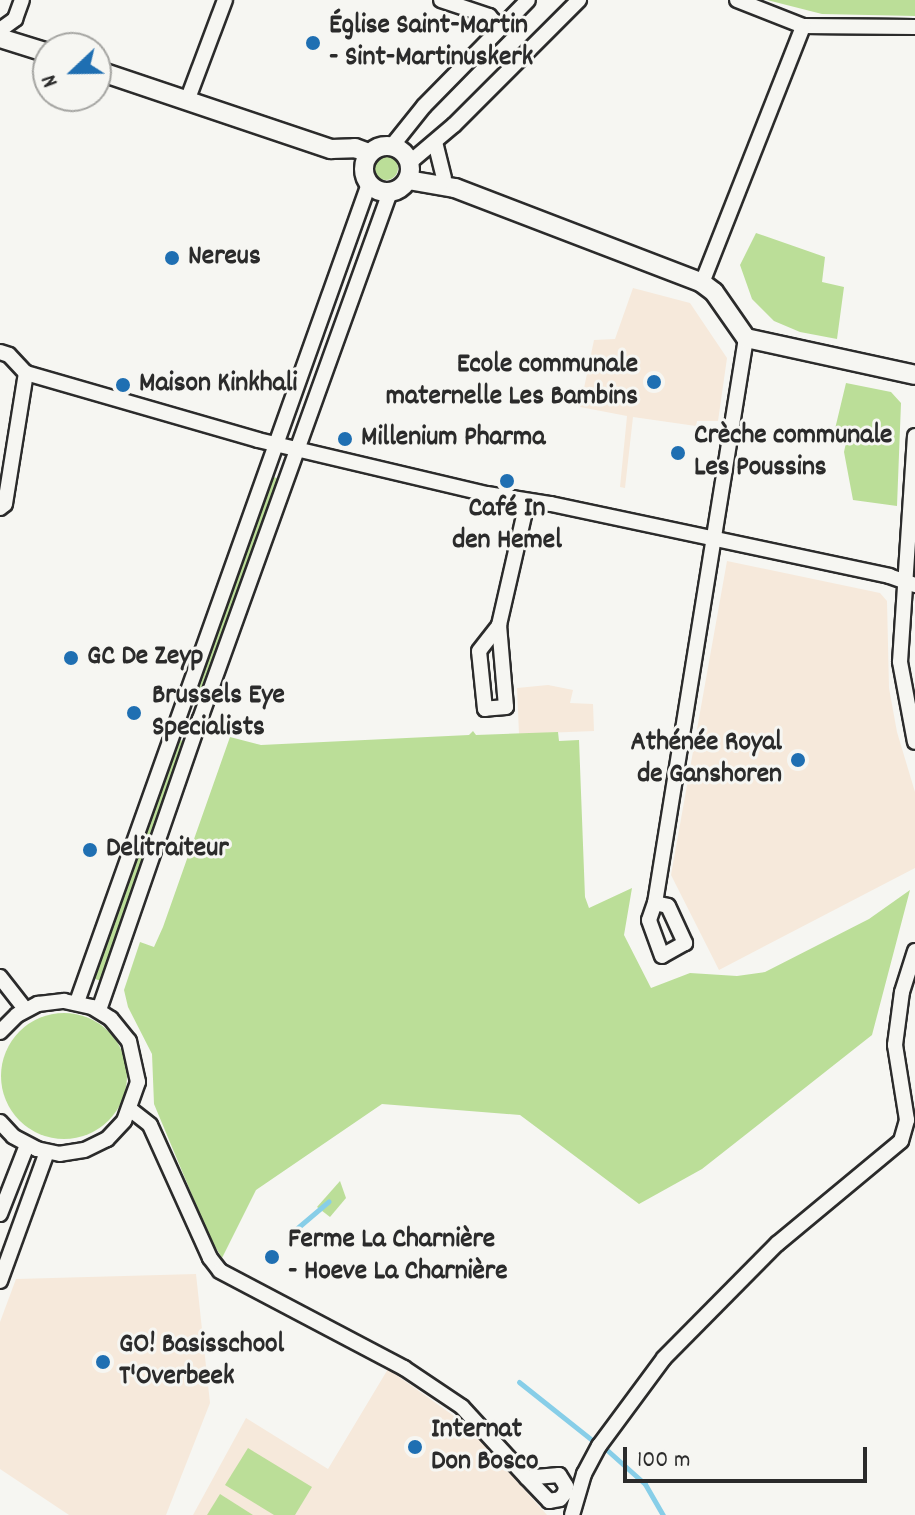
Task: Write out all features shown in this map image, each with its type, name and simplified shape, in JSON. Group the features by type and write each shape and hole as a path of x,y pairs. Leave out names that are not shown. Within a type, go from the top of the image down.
{"street":[{"path":"0,30 15,19 22,0"},
{"path":"187,101 225,0"},
{"path":"441,0 489,16 500,28"},
{"path":"392,146 424,106 528,0"},
{"path":"99,1010 390,192 435,142 579,0"},
{"path":"737,0 803,26 915,27"},
{"path":"702,283 803,26"},
{"path":"0,38 32,48"},
{"path":"112,75 331,149 349,165 367,169"},
{"path":"435,142 449,183"},
{"path":"77,1002 275,444 367,169 380,147 392,146 403,152 409,172"},
{"path":"367,169 375,189 390,192"},
{"path":"409,172 449,183 702,283 714,292 746,338 915,375"},
{"path":"655,903 746,338"},
{"path":"0,352 9,355 26,373 275,444 527,503 551,504 909,583"},
{"path":"0,508 5,504 26,373"},
{"path":"915,436 909,583 900,662 915,742"},
{"path":"499,625 479,651 485,709 506,707 499,625 527,503"},
{"path":"180,711 200,719"},
{"path":"572,1515 584,1474 616,1418 664,1358 787,1235 901,1141 911,1123 895,1045 902,992 915,951"},
{"path":"0,977 25,1009"},
{"path":"0,1122 27,1145 47,1152 72,1153 96,1145 116,1130 131,1110 138,1082 134,1054 121,1029 99,1010 77,1002 51,1001 25,1009 3,1021"},
{"path":"131,1110 150,1125 210,1258 220,1271 417,1377 462,1407 527,1478"},
{"path":"0,1214 27,1145"},
{"path":"0,1281 47,1152"}],"shaded area":[{"name":"Ecole communale maternelle Les Bambins","path":"633,288 690,303 727,358 718,421 697,421 696,426 633,417 625,488 620,487 627,416 580,407 594,340 615,339"},
{"name":"Athénée Royal de Ganshoren","path":"727,561 880,593 887,601 889,688 897,732 915,792 915,868 719,970 671,875"},
{"path":"548,685 573,690 570,703 593,704 594,731 519,734 517,688"},
{"name":"GO! Basisschool T'Overbeek","path":"196,1274 210,1403 166,1515 69,1515 0,1469 0,1322 16,1279"},
{"name":"Internat Don Bosco","path":"388,1369 468,1426 547,1515 193,1515 246,1418 328,1469"}],"green space":[{"path":"767,0 915,0 915,16 822,14"},
{"path":"386,156 394,160 398,168 394,176 386,180 378,176 374,168 378,160"},
{"path":"756,233 825,257 822,282 844,287 837,339 800,332 774,321 752,299 740,265"},
{"path":"846,383 891,392 901,403 897,506 853,500 844,452 848,433 835,429"},
{"path":"271,476 282,480 202,694 199,694 196,690"},
{"path":"473,731 476,735 558,732 559,741 579,740 585,897 589,908 632,888 624,935 651,988 690,973 737,976 765,972 869,919 910,890 872,1035 702,1169 639,1204 520,1115 382,1104 256,1190 222,1258 210,1238 154,1104 152,1054 128,1007 124,990 140,942 154,947 163,927 230,737 261,745 469,735"},
{"path":"178,741 185,744 101,981 92,978"},
{"path":"64,1013 88,1017 109,1031 123,1052 127,1076 123,1100 109,1121 88,1135 64,1139 40,1135 19,1121 5,1100 1,1076 5,1052 19,1031 40,1017"},
{"path":"340,1181 346,1198 330,1217 317,1207"},
{"path":"248,1448 312,1487 295,1515 274,1515 225,1485"},
{"path":"220,1494 253,1515 207,1515"}],"waterway":[{"path":"289,1235 329,1201"},
{"path":"519,1382 592,1440"},
{"path":"607,1450 645,1484 663,1515"}],"place":[{"name":"Église Saint-Martin - Sint-Martinuskerk","path":"313,43"},
{"name":"Nereus","path":"172,258"},
{"name":"Ecole communale maternelle Les Bambins","path":"654,382"},
{"name":"Maison Kinkhali","path":"123,385"},
{"name":"Millenium Pharma","path":"345,439"},
{"name":"Crèche communale Les Poussins","path":"678,453"},
{"name":"Café In den Hemel","path":"507,481"},
{"name":"GC De Zeyp","path":"71,658"},
{"name":"Brussels Eye Specialists","path":"134,713"},
{"name":"Athénée Royal de Ganshoren","path":"798,760"},
{"name":"Delitraiteur","path":"90,850"},
{"name":"Ferme La Charnière - Hoeve La Charnière","path":"272,1257"},
{"name":"GO! Basisschool T'Overbeek","path":"103,1362"},
{"name":"Internat Don Bosco","path":"415,1447"}]}
